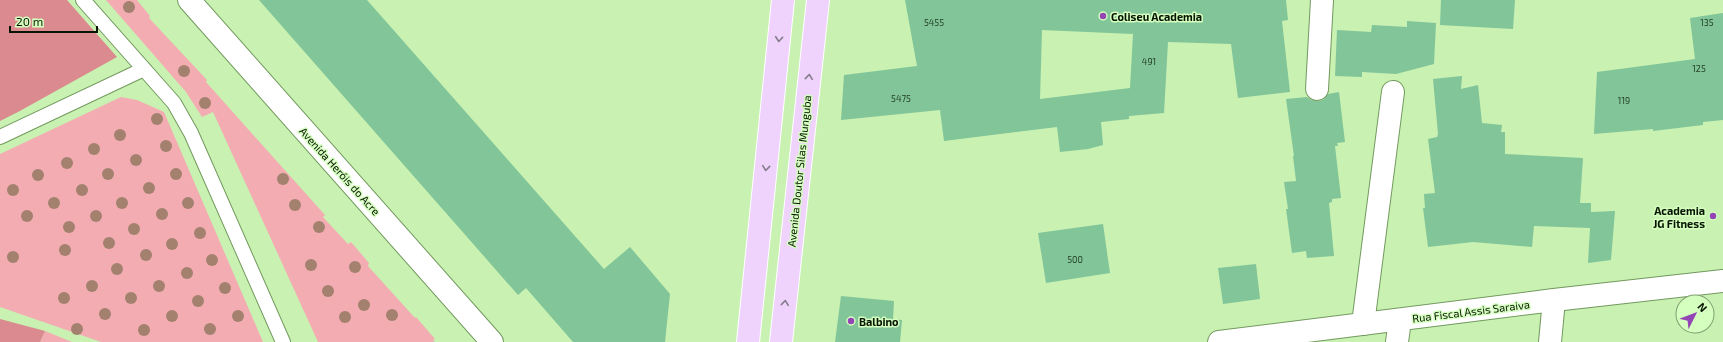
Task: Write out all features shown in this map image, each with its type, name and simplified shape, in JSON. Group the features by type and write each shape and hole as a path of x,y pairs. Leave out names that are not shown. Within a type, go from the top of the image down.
{"main road":[{"path":"748,342 783,0"},
{"name":"Avenida Doutor Silas Munguba","path":"781,342 818,0"}],"street":[{"name":"Avenida Heróis do Acre","path":"189,0 492,342"},
{"path":"1317,89 1322,0"},
{"path":"1363,324 1393,92"},
{"name":"Rua Fiscal Assis Saraiva","path":"1219,342 1554,300 1723,281"},
{"path":"1550,342 1554,300"},
{"path":"1397,342 1400,320"}],"lane":[{"path":"83,0 174,103 191,133 283,342"},
{"path":"0,137 144,69"}],"shaded area":[{"path":"0,0 67,0 117,57 0,121"},
{"path":"106,0 137,0 150,16 149,18 207,80 206,82 325,215 323,217 348,244 351,242 369,263 368,266 415,318 416,317 435,339 433,340 435,342 318,342 213,112 202,117 186,92"},
{"path":"121,97 137,100 164,112 263,342 101,342 0,307 0,154"},
{"path":"0,319 45,331 40,342 0,342"},
{"path":"45,331 72,342 40,342"}],"building":[{"path":"259,0 367,0 604,269 630,247 670,294 665,342 573,342 526,288 518,295"},
{"path":"905,0 1286,0 1288,20 1282,21 1290,92 1238,98 1231,44 1168,42 1164,113 1129,116 1129,119 1101,122 1103,145 1088,149 1060,152 1057,127 944,141 940,110 841,120 844,75 917,66","holes":["1042,30 1133,34 1130,88 1040,99"]},
{"path":"1441,0 1515,0 1513,29 1440,25"},
{"path":"1723,13 1723,120 1703,122 1703,125 1653,131 1653,129 1594,134 1597,72 1695,59 1690,18"},
{"path":"1407,21 1436,23 1434,64 1396,74 1362,72 1362,77 1335,76 1337,30 1371,32 1372,25 1407,27"},
{"path":"1462,76 1461,89 1478,85 1482,123 1502,125 1501,132 1505,132 1505,154 1583,158 1580,203 1591,203 1591,212 1615,211 1611,260 1588,263 1590,228 1534,226 1532,247 1473,242 1428,247 1423,208 1425,208 1424,194 1435,193 1428,139 1437,137 1438,134 1433,79"},
{"path":"1339,92 1345,142 1337,143 1338,146 1335,146 1341,198 1332,199 1332,202 1329,203 1334,256 1307,258 1306,251 1292,253 1286,209 1288,209 1284,182 1296,181 1286,99 1307,97 1311,100 1317,101 1323,100 1328,94"},
{"path":"1103,224 1110,273 1046,283 1038,233"},
{"path":"1256,264 1260,299 1223,304 1218,268"},
{"path":"841,296 894,301 893,319 902,320 900,342 835,342"}],"place":[{"name":"Coliseu Academia","path":"1103,16"},
{"name":"Academia JG Fitness","path":"1713,216"},
{"name":"Balbino","path":"851,321"}]}
